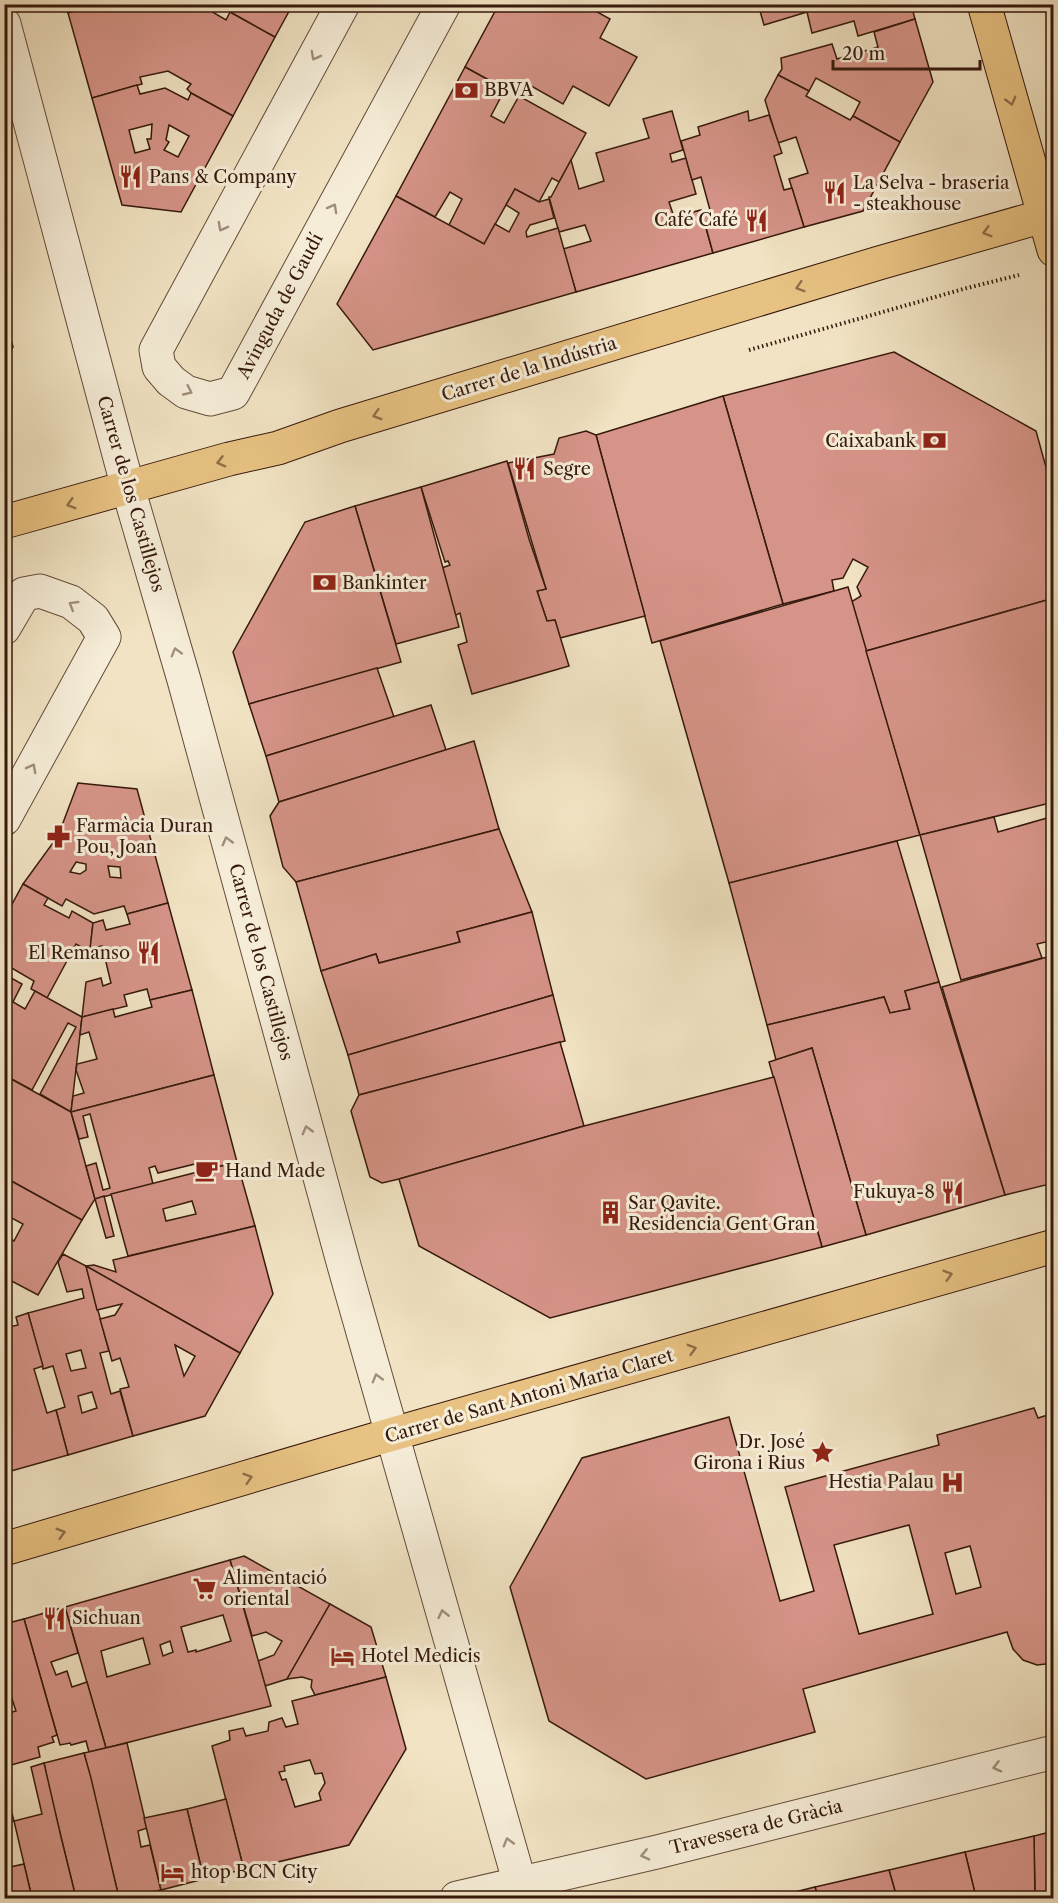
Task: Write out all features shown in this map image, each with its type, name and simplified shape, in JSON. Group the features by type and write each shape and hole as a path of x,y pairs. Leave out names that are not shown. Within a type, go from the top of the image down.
{"main road":[{"path":"984,4 1048,215 1053,250"},
{"name":"Carrer de la Indústria","path":"4,522 229,459 278,448 423,401 879,263 1048,215"},
{"name":"Carrer de Sant Antoni Maria Claret","path":"4,1549 393,1434 1053,1245"}],"street":[{"name":"Avinguda de Gaudí","path":"343,4 156,350 159,367 171,381 186,392 210,399 233,393 444,4"},
{"name":"Carrer de los Castillejos","path":"4,24 128,488 184,680 342,1258 522,1892"},
{"path":"4,628 24,594 40,591 71,602 93,619 104,637 4,819"},
{"name":"Travessera de Gràcia","path":"457,1899 522,1892 657,1852 1053,1752"}],"path":[{"path":"967,288 1021,275"}],"building":[{"path":"65,4 97,4 68,13"},
{"path":"97,4 119,4 119,6 126,4 199,4 226,20 230,12 275,37 233,116 191,93 187,89 191,84 168,71 140,77 142,84 92,98 68,13"},
{"path":"216,4 293,4 275,37"},
{"path":"499,4 583,4 610,19 600,38 637,57 609,106 573,86 563,104 526,83 518,96 465,67"},
{"path":"758,4 911,4 915,19 858,36 854,21 812,33 807,12 764,25"},
{"path":"915,19 933,82 900,142 853,116 860,102 816,78 809,91 778,75 782,69 781,58 832,44 837,59 878,47 874,32"},
{"path":"465,67 505,89 491,116 504,123 519,96 586,133 559,182 552,178 539,202 515,189 484,244 449,225 462,199 450,192 435,217 396,196"},
{"path":"778,75 809,91 806,96 850,120 853,116 900,142 863,211 804,227 789,179 808,173 796,137 778,143 765,100"},
{"path":"137,85 140,94 165,88 188,100 191,93 233,116 181,212 122,205 92,98","holes":["152,124 151,139 147,139 150,149 135,153 129,130","169,125 189,136 178,157 164,150 169,142 166,140"]},
{"path":"672,111 683,150 670,154 672,162 686,158 696,194 669,202 674,217 701,210 713,253 576,292 563,249 591,241 585,225 559,232 549,197 571,160 579,189 604,181 596,153 649,138 643,119"},
{"path":"748,111 749,121 769,115 782,153 774,156 784,190 792,188 804,227 713,253 702,213 710,210 701,177 692,180 681,141 700,135 698,127"},
{"path":"515,189 539,202 549,199 554,218 530,225 526,232 527,237 558,228 576,292 373,350 337,304 396,196 484,244 495,224 509,232 519,213 506,205"},
{"path":"9,332 13,347 4,363 4,333"},
{"path":"894,352 1036,431 1054,496 1054,598 866,651 851,602 861,596 857,587 868,567 853,559 843,578 832,580 834,591 783,604 723,396"},
{"path":"723,396 783,604 652,643 596,435"},
{"path":"586,431 596,435 645,616 560,638 555,620 547,621 537,591 546,589 508,463 554,454 559,438"},
{"path":"507,461 546,589 537,591 547,621 555,620 569,666 472,694 458,645 467,642 460,613 454,616 439,569 450,565 448,561 445,562 421,487"},
{"path":"421,487 459,627 396,644 355,506"},
{"name":"Bankinter","path":"355,506 401,662 249,704 233,652 305,522"},
{"path":"848,587 920,835 729,883 660,641"},
{"path":"1054,598 1054,802 920,835 866,651"},
{"path":"377,668 394,717 266,756 249,704"},
{"path":"431,705 446,750 279,802 266,756"},
{"path":"474,741 499,829 296,882 283,867 270,816 279,802"},
{"path":"78,783 137,789 168,903 127,914 124,906 94,914 66,899 62,906 23,884 58,836","holes":["76,862 86,864 86,870 80,874 70,872","108,866 120,867 121,878 110,877"]},
{"path":"1054,816 1054,940 1037,944 1042,958 961,980 920,835 994,817 998,832"},
{"path":"499,829 532,912 457,932 460,942 379,963 376,954 321,971 296,882"},
{"path":"897,841 939,982 905,991 910,1009 890,1013 884,997 767,1025 729,883"},
{"path":"23,884 48,898 44,905 69,918 72,911 93,923 90,952 76,944 47,998 31,989 34,981 10,967 4,974 4,919"},
{"path":"168,903 192,990 150,1000 147,989 124,995 127,1006 82,1017 86,982 101,978 103,986 111,983 102,946 90,949 93,923 103,920 106,930 130,924 127,914"},
{"path":"532,912 553,995 348,1055 321,971 376,954 379,963 460,942 457,932"},
{"path":"1054,955 1054,1183 1005,1195 942,987"},
{"path":"4,974 22,984 13,1002 25,1009 35,991 82,1017 71,1112 40,1094 76,1027 68,1023 32,1090 4,1075"},
{"path":"939,982 1005,1195 866,1235 812,1048 776,1060 767,1025 884,997 890,1013 910,1009 905,991"},
{"path":"192,990 214,1075 71,1112 73,1096 84,1093 76,1070 77,1064 97,1059 89,1032 80,1035 82,1017 113,1009 115,1017 152,1007 150,1000"},
{"path":"553,995 565,1041 359,1095 348,1055"},
{"path":"560,1042 584,1126 399,1179 382,1183 370,1177 351,1111 359,1095"},
{"path":"812,1048 866,1235 822,1247 769,1062"},
{"path":"4,1075 71,1112 95,1199 82,1220 4,1177"},
{"path":"214,1075 237,1162 197,1172 195,1164 158,1173 155,1166 149,1168 153,1184 95,1199 86,1166 96,1163 103,1190 110,1188 90,1114 83,1116 88,1137 79,1139 71,1112"},
{"name":"Sar Qavite. Residencia Gent Gran","path":"774,1077 822,1247 550,1318 419,1246 399,1179 584,1126"},
{"path":"237,1162 255,1226 128,1256 111,1194","holes":["192,1201 196,1214 166,1221 163,1209"]},
{"path":"4,1177 82,1220 38,1295 4,1277 4,1235 14,1241 23,1224 8,1216 4,1222"},
{"path":"104,1196 114,1236 106,1238 95,1199"},
{"path":"255,1226 273,1294 240,1353 86,1266 94,1265 116,1272 113,1260"},
{"path":"63,1254 86,1266 109,1351 100,1353 111,1394 120,1391 133,1436 68,1455 56,1410 65,1407 53,1366 43,1369 28,1313 84,1298 82,1289 67,1292 58,1262","holes":["81,1350 86,1368 71,1371 66,1354","92,1392 97,1408 82,1413 78,1396"]},
{"path":"86,1266 240,1353 205,1416 133,1436 120,1389 129,1387 120,1358 112,1361 100,1319 115,1315 122,1304 97,1310","holes":["175,1345 195,1356 184,1376"]},
{"path":"28,1313 43,1366 34,1369 47,1413 56,1410 68,1455 4,1473 4,1328 18,1325 16,1317"},
{"path":"1034,1408 1038,1418 1054,1413 1054,1663 1037,1665 1023,1660 1013,1649 1007,1632 803,1689 815,1732 646,1779 549,1721 510,1587 582,1458 729,1417 780,1601 814,1591 785,1487 939,1445 937,1435","holes":["909,1525 933,1614 859,1634 834,1545","970,1546 981,1587 956,1594 945,1553"]},
{"path":"244,1556 330,1604 287,1679 265,1686 258,1661 274,1655 282,1641 266,1632 252,1636 230,1560"},
{"path":"230,1560 271,1706 106,1748 65,1607","holes":["223,1615 231,1641 196,1652 196,1650 188,1652 181,1627","143,1638 150,1664 107,1677 101,1651","170,1641 173,1652 163,1656 160,1645"]},
{"path":"330,1604 371,1627 386,1677 315,1695 311,1687 312,1680 302,1677 287,1679"},
{"path":"65,1607 78,1653 51,1662 56,1675 67,1671 72,1687 87,1682 106,1748 89,1752 86,1741 60,1745 24,1619"},
{"path":"24,1619 57,1735 52,1737 54,1742 38,1747 40,1757 4,1767 4,1714 16,1711 7,1684 4,1685 4,1624"},
{"path":"386,1677 406,1749 349,1845 244,1870 212,1746 230,1740 229,1731 243,1728 246,1736 268,1731 269,1722 282,1718 286,1727 298,1724 292,1701","holes":["310,1760 315,1774 322,1773 325,1783 319,1793 321,1800 295,1807 286,1779 282,1780 279,1772 285,1771 284,1766"]},
{"path":"127,1743 147,1828 138,1831 141,1847 150,1845 161,1890 119,1898 84,1753"},
{"path":"84,1753 119,1898 76,1898 49,1788 44,1763"},
{"path":"44,1763 76,1898 32,1898 14,1821 42,1814 31,1767"},
{"path":"4,1783 14,1821 4,1823"},
{"path":"226,1799 244,1870 204,1879 187,1809"},
{"path":"187,1809 204,1879 161,1890 144,1818"},
{"path":"1054,1831 1054,1898 1035,1898 1034,1836"},
{"path":"1034,1836 1035,1898 976,1898 965,1852"},
{"path":"4,1841 10,1867 24,1864 32,1898 4,1898"},
{"path":"965,1852 975,1893 968,1895 969,1898 897,1898 889,1870"},
{"path":"889,1870 897,1898 818,1898 815,1887"},
{"path":"815,1887 818,1898 768,1898 787,1894"}],"place":[{"name":"BBVA","path":"466,90"},
{"name":"Pans & Company","path":"131,177"},
{"name":"La Selva - braseria - steakhouse","path":"835,193"},
{"name":"Café Café","path":"756,220"},
{"name":"Caixabank","path":"934,441"},
{"name":"Segre","path":"525,469"},
{"name":"Bankinter","path":"324,583"},
{"name":"Farmàcia Duran Pou, Joan","path":"58,836"},
{"name":"El Remanso","path":"148,953"},
{"name":"Hand Made","path":"207,1171"},
{"name":"Fukuya-8","path":"953,1192"},
{"name":"Sar Qavite. Residencia Gent Gran","path":"610,1213"},
{"name":"Dr. José Girona i Rius","path":"823,1452"},
{"name":"Hestia Palau","path":"952,1482"},
{"name":"Alimentació oriental","path":"205,1588"},
{"name":"Sichuan","path":"54,1618"},
{"name":"Hotel Medicis","path":"343,1656"},
{"name":"htop BCN City","path":"173,1872"}]}
